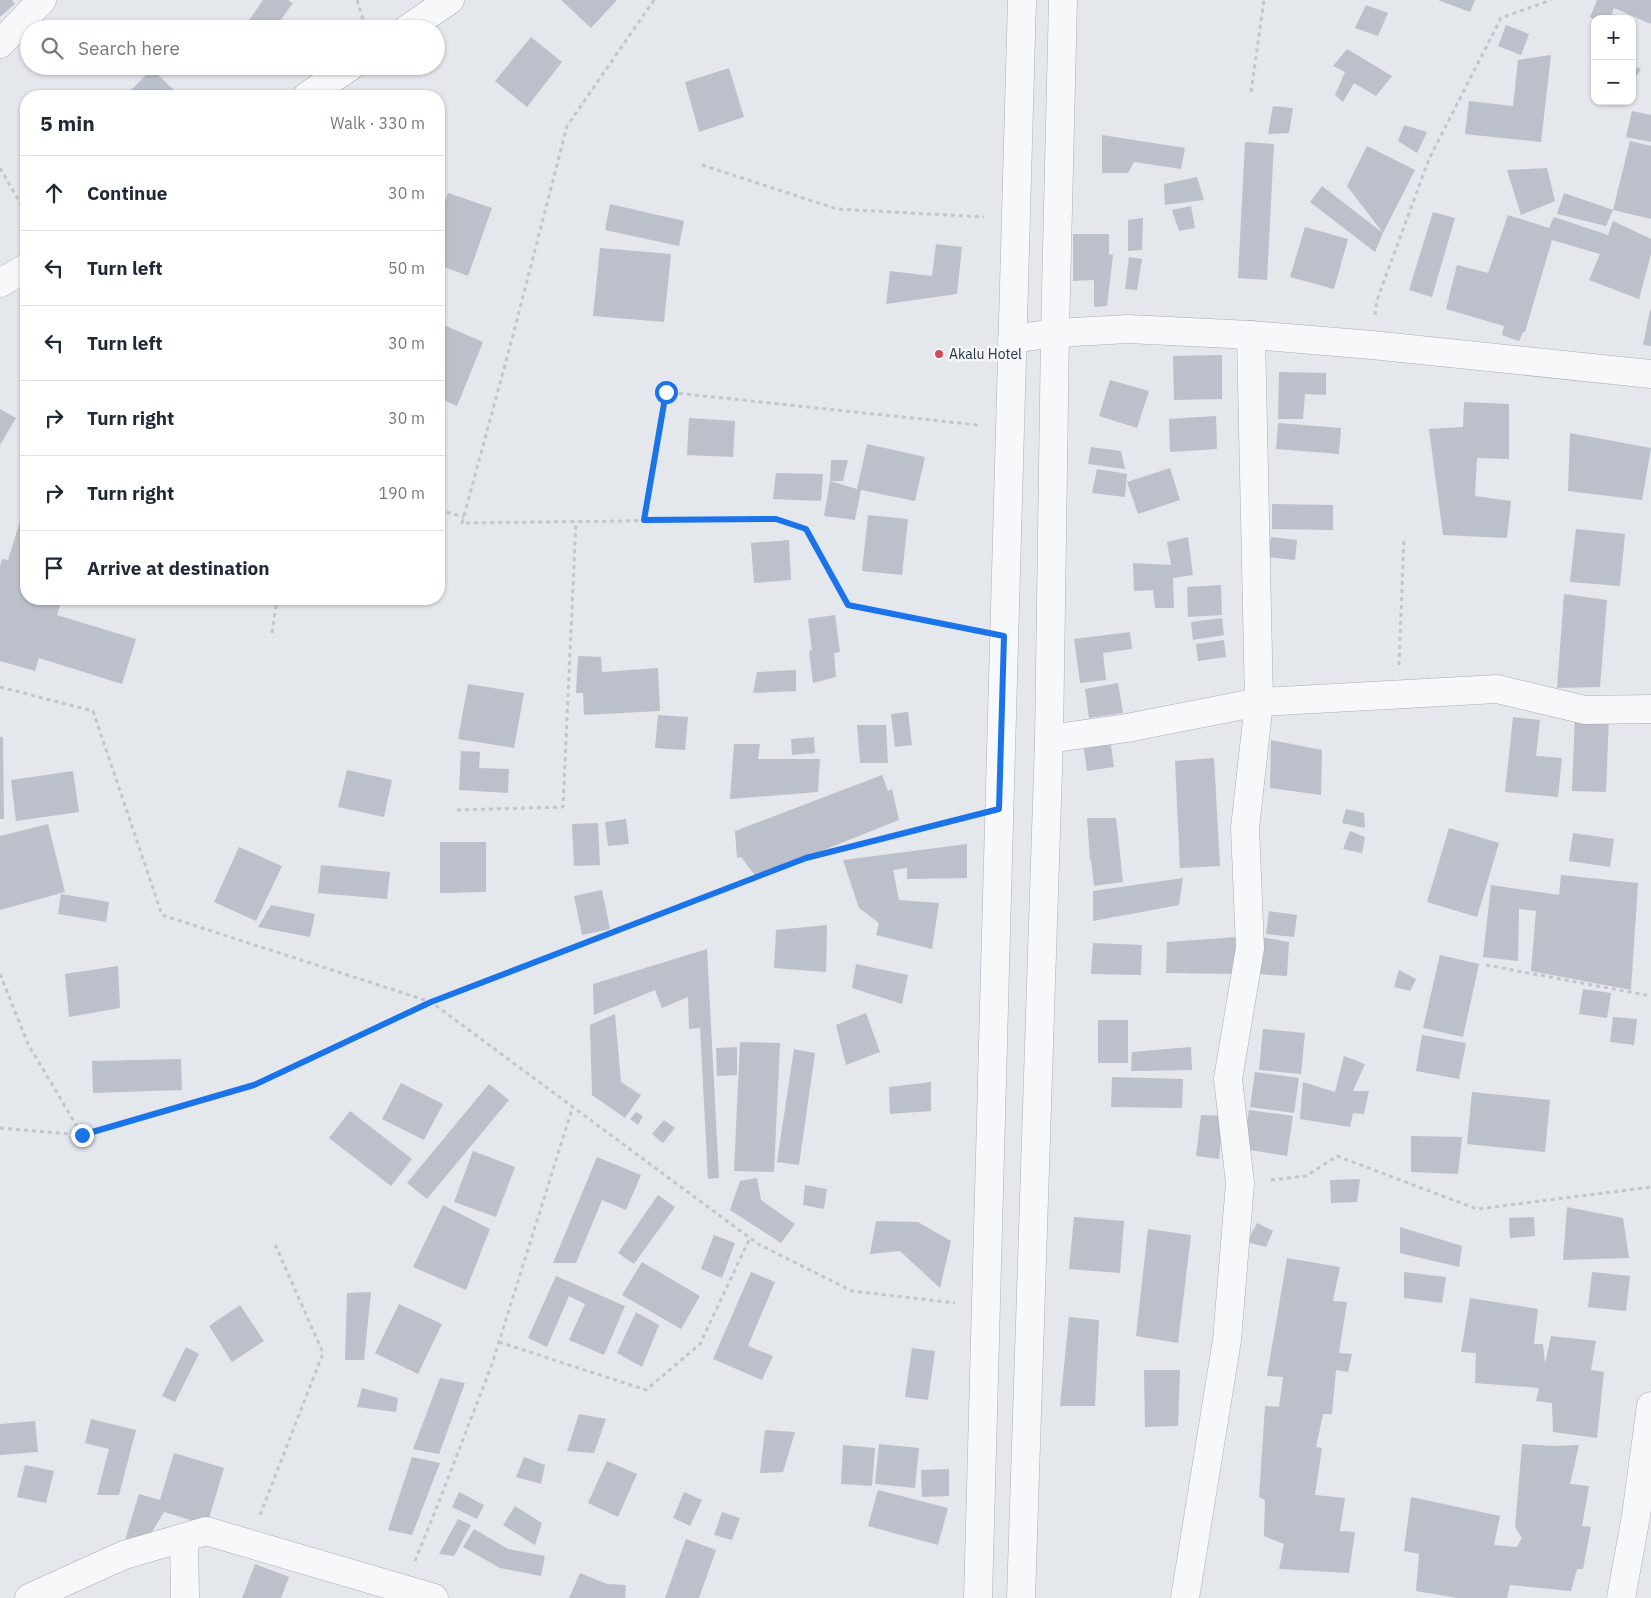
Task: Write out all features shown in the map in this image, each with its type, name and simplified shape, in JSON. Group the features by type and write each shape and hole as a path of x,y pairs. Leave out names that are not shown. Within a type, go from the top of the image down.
{"street":[{"path":"23,20 42,0"},
{"path":"420,20 450,0"},
{"path":"978,1598 1022,0"},
{"path":"1022,1598 1049,739 1055,333 1063,0"},
{"path":"0,44 20,23"},
{"path":"316,90 338,75"},
{"path":"0,283 20,271"},
{"path":"1012,339 1055,333 1128,329 1252,335 1372,345 1651,374"},
{"path":"1185,1598 1227,1340 1240,1183 1228,1078 1250,948 1245,828 1259,702 1252,335"},
{"path":"1049,739 1127,728 1259,702 1497,689 1585,710 1651,709"},
{"path":"1621,1598 1636,1516 1651,1406"},
{"path":"29,1598 124,1556 206,1531 434,1598"},
{"path":"184,1538 186,1598"}],"path":[{"path":"357,0 363,20"},
{"path":"654,0 567,126 462,523 776,519 806,529 848,605 1004,636"},
{"path":"1251,92 1264,0"},
{"path":"1372,345 1377,300 1429,159 1501,18 1551,0"},
{"path":"702,165 837,209 1015,219"},
{"path":"0,168 20,203"},
{"path":"644,520 666,392 1009,429"},
{"path":"445,512 464,517"},
{"path":"457,810 563,807 576,522"},
{"path":"1397,695 1404,537"},
{"path":"272,633 277,605"},
{"path":"0,687 93,711 162,915 431,1002 758,1244 852,1290 987,1307"},
{"path":"0,1128 82,1135 254,1085 431,1002 806,858 999,809"},
{"path":"1486,966 1651,996"},
{"path":"0,974 28,1044 82,1135"},
{"path":"403,1589 440,1499 499,1342 573,1106"},
{"path":"1240,1183 1306,1176 1337,1156 1477,1209 1651,1187"},
{"path":"499,1342 646,1390 700,1344 750,1238"},
{"path":"249,1543 323,1353 274,1242"}],"building":[{"path":"0,0 12,0 15,4 0,17"},
{"path":"263,0 288,0 293,3 281,20 249,20"},
{"path":"561,0 617,0 591,28"},
{"path":"1438,0 1475,0 1470,12"},
{"path":"1597,0 1651,0 1651,24 1636,18 1636,15 1630,15 1614,8 1611,15 1591,15 1590,17"},
{"path":"1366,5 1388,13 1378,36 1355,28"},
{"path":"1506,25 1529,34 1521,55 1498,46"},
{"path":"531,37 562,62 527,107 495,81"},
{"path":"1347,49 1392,76 1376,96 1354,83 1343,102 1335,95 1345,72 1333,66"},
{"path":"1551,55 1541,142 1465,134 1469,101 1513,106 1518,60"},
{"path":"1636,67 1641,69 1636,76"},
{"path":"729,68 744,117 699,132 685,82"},
{"path":"146,75 158,75 174,90 131,90"},
{"path":"1273,106 1293,108 1289,133 1268,134"},
{"path":"1632,111 1651,115 1651,142 1626,137"},
{"path":"1404,125 1427,132 1417,153 1398,141"},
{"path":"1102,135 1185,148 1181,169 1134,162 1128,173 1102,173"},
{"path":"1630,141 1651,146 1651,219 1613,210"},
{"path":"1245,142 1274,144 1267,280 1238,278"},
{"path":"1367,146 1415,170 1383,233 1347,186"},
{"path":"1547,168 1555,201 1521,215 1507,170"},
{"path":"1197,177 1204,200 1165,205 1164,184"},
{"path":"1322,186 1383,233 1375,252 1310,202"},
{"path":"448,193 492,208 468,276 445,267 445,201"},
{"path":"1564,193 1613,210 1606,226 1557,214"},
{"path":"610,204 684,221 679,246 605,230"},
{"path":"1191,206 1195,228 1179,231 1172,210"},
{"path":"1433,212 1455,218 1432,297 1409,290"},
{"path":"1508,215 1549,228 1554,217 1608,235 1613,221 1651,239 1651,254 1639,299 1589,280 1600,254 1552,240 1525,332 1523,332 1519,341 1502,335 1504,326 1446,309 1457,265 1488,273"},
{"path":"1143,218 1142,250 1128,251 1128,220"},
{"path":"1305,227 1348,239 1334,289 1290,277"},
{"path":"1073,234 1109,234 1109,254 1113,255 1107,306 1094,307 1094,280 1073,281"},
{"path":"936,244 962,247 957,294 886,304 890,271 932,276"},
{"path":"600,248 671,254 664,322 593,316"},
{"path":"1129,257 1142,259 1137,290 1125,289"},
{"path":"1651,310 1651,346 1643,345"},
{"path":"445,326 483,342 457,406 445,401"},
{"path":"1222,355 1222,399 1174,400 1173,356"},
{"path":"1279,372 1326,373 1326,395 1305,394 1303,419 1278,419"},
{"path":"1110,380 1149,391 1137,428 1099,416"},
{"path":"1464,402 1509,404 1509,459 1477,458 1475,496 1511,501 1507,538 1443,535 1429,429 1463,427"},
{"path":"0,409 16,418 0,445"},
{"path":"1216,416 1217,449 1170,452 1169,419"},
{"path":"689,418 735,421 733,457 687,455"},
{"path":"1278,423 1341,428 1339,454 1276,449"},
{"path":"1570,433 1651,448 1642,500 1568,491"},
{"path":"867,444 925,457 915,501 861,490 855,520 824,516 830,481 857,489"},
{"path":"1091,447 1121,451 1125,469 1088,464"},
{"path":"831,460 848,460 843,481 830,481"},
{"path":"1170,468 1180,500 1138,514 1127,482"},
{"path":"1097,469 1127,474 1125,497 1092,493"},
{"path":"776,473 823,474 821,501 773,499"},
{"path":"1272,504 1333,505 1333,530 1272,529"},
{"path":"868,515 908,519 902,575 862,571"},
{"path":"20,521 20,605 60,605 57,615 136,639 122,684 39,658 35,671 0,661 0,566 2,559 8,560"},
{"path":"1576,529 1625,534 1620,586 1570,582"},
{"path":"1188,537 1193,575 1173,578 1174,608 1155,608 1153,590 1134,591 1133,563 1171,565 1167,542"},
{"path":"1271,537 1297,540 1295,560 1268,557"},
{"path":"789,540 791,580 754,583 751,543"},
{"path":"1221,585 1222,615 1188,617 1187,587"},
{"path":"1564,594 1607,600 1600,687 1557,688"},
{"path":"835,615 840,652 834,653 836,677 813,683 809,651 812,650 808,619"},
{"path":"1222,618 1224,635 1193,640 1191,622"},
{"path":"1130,632 1132,649 1103,653 1106,680 1080,683 1074,639"},
{"path":"1224,640 1226,657 1198,661 1196,644"},
{"path":"578,656 601,657 602,672 658,668 660,711 584,715 583,693 576,693"},
{"path":"796,670 796,691 753,693 757,672"},
{"path":"1118,683 1123,713 1089,718 1085,689"},
{"path":"468,684 524,693 514,748 458,739"},
{"path":"908,712 912,745 895,747 891,714"},
{"path":"1575,714 1609,715 1606,792 1572,791"},
{"path":"658,715 688,717 685,750 655,748"},
{"path":"1513,717 1540,720 1536,756 1562,758 1558,797 1505,792"},
{"path":"857,725 886,725 888,763 860,763"},
{"path":"0,737 3,737 4,819 0,819"},
{"path":"814,737 815,753 792,755 791,739"},
{"path":"1110,738 1114,767 1087,771 1083,743"},
{"path":"1271,740 1322,750 1321,795 1270,788"},
{"path":"734,744 760,744 758,759 820,759 818,792 730,799"},
{"path":"461,751 480,752 479,768 509,769 508,793 459,790"},
{"path":"1214,758 1220,866 1180,868 1175,761"},
{"path":"347,770 392,780 384,817 338,807"},
{"path":"73,771 79,812 16,821 11,780"},
{"path":"882,775 888,791 892,789 899,820 756,877 741,857 737,858 735,831"},
{"path":"1346,809 1364,813 1365,828 1342,823"},
{"path":"1087,818 1116,818 1123,882 1094,886"},
{"path":"626,819 629,844 608,846 605,822"},
{"path":"598,823 600,865 574,866 572,824"},
{"path":"48,824 65,892 0,910 0,836"},
{"path":"1449,828 1499,843 1477,917 1427,902"},
{"path":"1350,831 1365,837 1362,853 1343,849"},
{"path":"1573,833 1614,839 1610,867 1569,861"},
{"path":"440,842 486,842 486,892 440,893"},
{"path":"967,844 967,878 907,879 907,868 893,870 899,900 939,903 932,949 876,935 879,923 859,908 843,860"},
{"path":"239,847 282,866 256,921 214,902"},
{"path":"321,865 390,872 387,899 318,893"},
{"path":"1561,875 1638,883 1631,990 1531,971 1536,911 1519,909 1518,961 1483,957 1491,885 1559,895"},
{"path":"1183,878 1179,905 1093,921 1093,891"},
{"path":"602,890 610,929 582,935 574,896"},
{"path":"61,894 109,902 106,922 58,914"},
{"path":"271,905 315,914 310,937 258,927"},
{"path":"1269,911 1297,915 1294,937 1266,934"},
{"path":"827,925 826,972 774,968 776,930"},
{"path":"1238,937 1235,974 1166,973 1167,942"},
{"path":"1261,937 1289,942 1287,976 1256,974"},
{"path":"1093,943 1142,945 1141,975 1091,974"},
{"path":"707,949 719,1178 708,1179 700,1028 689,1029 688,997 662,1008 655,990 594,1015 593,984"},
{"path":"1440,955 1479,964 1463,1037 1423,1028"},
{"path":"856,964 908,975 902,1004 852,988"},
{"path":"118,966 120,1008 69,1017 65,974"},
{"path":"1399,970 1416,979 1410,991 1394,987"},
{"path":"1583,989 1611,993 1607,1018 1579,1014"},
{"path":"866,1013 880,1052 846,1065 836,1025"},
{"path":"615,1014 621,1082 641,1095 625,1118 592,1095 590,1025"},
{"path":"1613,1017 1637,1019 1634,1045 1610,1042"},
{"path":"1098,1020 1128,1020 1128,1063 1098,1063"},
{"path":"1263,1029 1305,1033 1301,1074 1259,1070"},
{"path":"1422,1035 1466,1043 1459,1079 1416,1071"},
{"path":"740,1042 780,1043 774,1172 734,1171"},
{"path":"737,1047 737,1075 717,1076 716,1048"},
{"path":"1191,1047 1192,1070 1131,1071 1132,1052"},
{"path":"794,1049 815,1053 799,1165 777,1162"},
{"path":"1344,1056 1365,1064 1353,1091 1369,1091 1364,1114 1353,1113 1350,1127 1300,1119 1303,1082 1335,1092"},
{"path":"181,1059 182,1090 93,1093 92,1061"},
{"path":"1255,1072 1299,1078 1294,1113 1250,1107"},
{"path":"1112,1077 1183,1079 1182,1108 1111,1107"},
{"path":"931,1082 931,1111 890,1114 889,1087"},
{"path":"401,1083 443,1104 424,1140 382,1119"},
{"path":"489,1084 509,1100 427,1199 407,1183"},
{"path":"1472,1092 1550,1100 1545,1152 1467,1144"},
{"path":"1249,1110 1293,1116 1287,1156 1243,1149"},
{"path":"350,1111 412,1159 391,1186 329,1138"},
{"path":"636,1112 643,1116 638,1125 630,1119"},
{"path":"1201,1115 1223,1116 1219,1159 1196,1156"},
{"path":"664,1120 675,1128 663,1143 652,1134"},
{"path":"1411,1136 1462,1137 1458,1174 1411,1172"},
{"path":"473,1151 515,1167 496,1217 454,1202"},
{"path":"597,1157 641,1175 626,1210 602,1200 576,1263 553,1263"},
{"path":"757,1178 761,1200 795,1224 781,1243 730,1210 740,1181"},
{"path":"1360,1179 1357,1202 1331,1203 1330,1180"},
{"path":"805,1185 827,1189 824,1209 803,1205"},
{"path":"658,1195 675,1207 634,1264 618,1253"},
{"path":"443,1205 490,1229 466,1290 413,1267"},
{"path":"1567,1207 1623,1218 1629,1258 1563,1260"},
{"path":"1074,1217 1124,1221 1120,1273 1069,1269"},
{"path":"1534,1217 1535,1236 1510,1238 1509,1218"},
{"path":"876,1221 918,1222 951,1241 940,1288 900,1251 870,1254"},
{"path":"1257,1223 1273,1231 1266,1247 1247,1242"},
{"path":"1400,1227 1462,1246 1459,1267 1400,1253"},
{"path":"1148,1229 1191,1235 1178,1343 1136,1336"},
{"path":"714,1235 735,1243 722,1278 701,1269"},
{"path":"1287,1258 1340,1267 1333,1301 1347,1302 1339,1353 1352,1354 1348,1372 1336,1370 1332,1414 1323,1414 1316,1447 1322,1448 1315,1495 1345,1498 1340,1531 1355,1532 1349,1573 1279,1569 1284,1544 1264,1536 1265,1500 1259,1497 1265,1406 1279,1407 1283,1377 1267,1376"},
{"path":"642,1262 700,1296 681,1329 622,1295"},
{"path":"751,1272 775,1282 748,1346 773,1356 762,1380 713,1359"},
{"path":"1404,1272 1446,1277 1442,1303 1404,1298"},
{"path":"1592,1272 1630,1276 1626,1311 1588,1307"},
{"path":"556,1276 625,1306 604,1355 569,1340 585,1304 569,1296 547,1347 528,1338"},
{"path":"371,1292 364,1360 345,1360 347,1293"},
{"path":"1470,1298 1538,1309 1534,1344 1543,1344 1545,1364 1551,1336 1596,1341 1591,1370 1604,1372 1597,1438 1553,1432 1552,1403 1536,1401 1539,1388 1475,1383 1476,1353 1461,1352"},
{"path":"399,1304 442,1324 418,1374 375,1353"},
{"path":"240,1305 264,1341 232,1362 209,1326"},
{"path":"636,1312 659,1325 642,1367 617,1353"},
{"path":"1069,1317 1099,1320 1095,1406 1060,1406"},
{"path":"186,1347 199,1354 175,1402 162,1396"},
{"path":"912,1348 935,1351 928,1400 905,1397"},
{"path":"1144,1370 1180,1370 1178,1426 1145,1427"},
{"path":"440,1378 465,1383 439,1454 413,1449"},
{"path":"362,1388 398,1398 396,1412 357,1407"},
{"path":"579,1414 606,1419 594,1453 567,1451"},
{"path":"91,1419 136,1430 119,1495 97,1495 109,1449 85,1443"},
{"path":"35,1421 38,1452 0,1455 0,1424"},
{"path":"765,1430 795,1432 783,1472 760,1473"},
{"path":"879,1444 919,1448 915,1488 875,1484"},
{"path":"1522,1444 1579,1445 1570,1484 1589,1486 1582,1526 1591,1527 1583,1569 1577,1569 1571,1591 1510,1585 1507,1598 1458,1598 1416,1591 1419,1554 1404,1551 1411,1497 1500,1516 1494,1545 1517,1547 1522,1538 1515,1527"},
{"path":"843,1445 875,1448 872,1486 841,1484"},
{"path":"174,1453 224,1468 207,1525 164,1512 144,1545 125,1540 139,1494 160,1500"},
{"path":"412,1457 440,1463 412,1535 388,1530"},
{"path":"524,1457 545,1465 541,1484 516,1477"},
{"path":"607,1461 637,1474 618,1517 588,1503"},
{"path":"25,1465 54,1471 46,1503 17,1497"},
{"path":"949,1469 949,1496 922,1497 921,1470"},
{"path":"878,1490 948,1508 938,1545 868,1526"},
{"path":"459,1492 484,1505 477,1519 452,1507"},
{"path":"684,1492 702,1500 690,1526 673,1518"},
{"path":"515,1506 542,1523 535,1545 503,1525"},
{"path":"722,1512 740,1518 732,1540 714,1535"},
{"path":"458,1519 471,1525 454,1556 439,1554"},
{"path":"474,1529 508,1549 545,1556 541,1576 500,1568 463,1547"},
{"path":"686,1539 716,1550 699,1598 665,1598"},
{"path":"255,1564 289,1577 281,1598 242,1598"},
{"path":"580,1573 607,1584 626,1585 625,1598 569,1598"}],"place":[{"name":"Akalu Hotel","path":"939,354"}],"route":[{"path":"82,1135 254,1085 431,1002 806,858 999,809 1004,636 848,605 806,529 776,519 644,520 666,392"}]}
